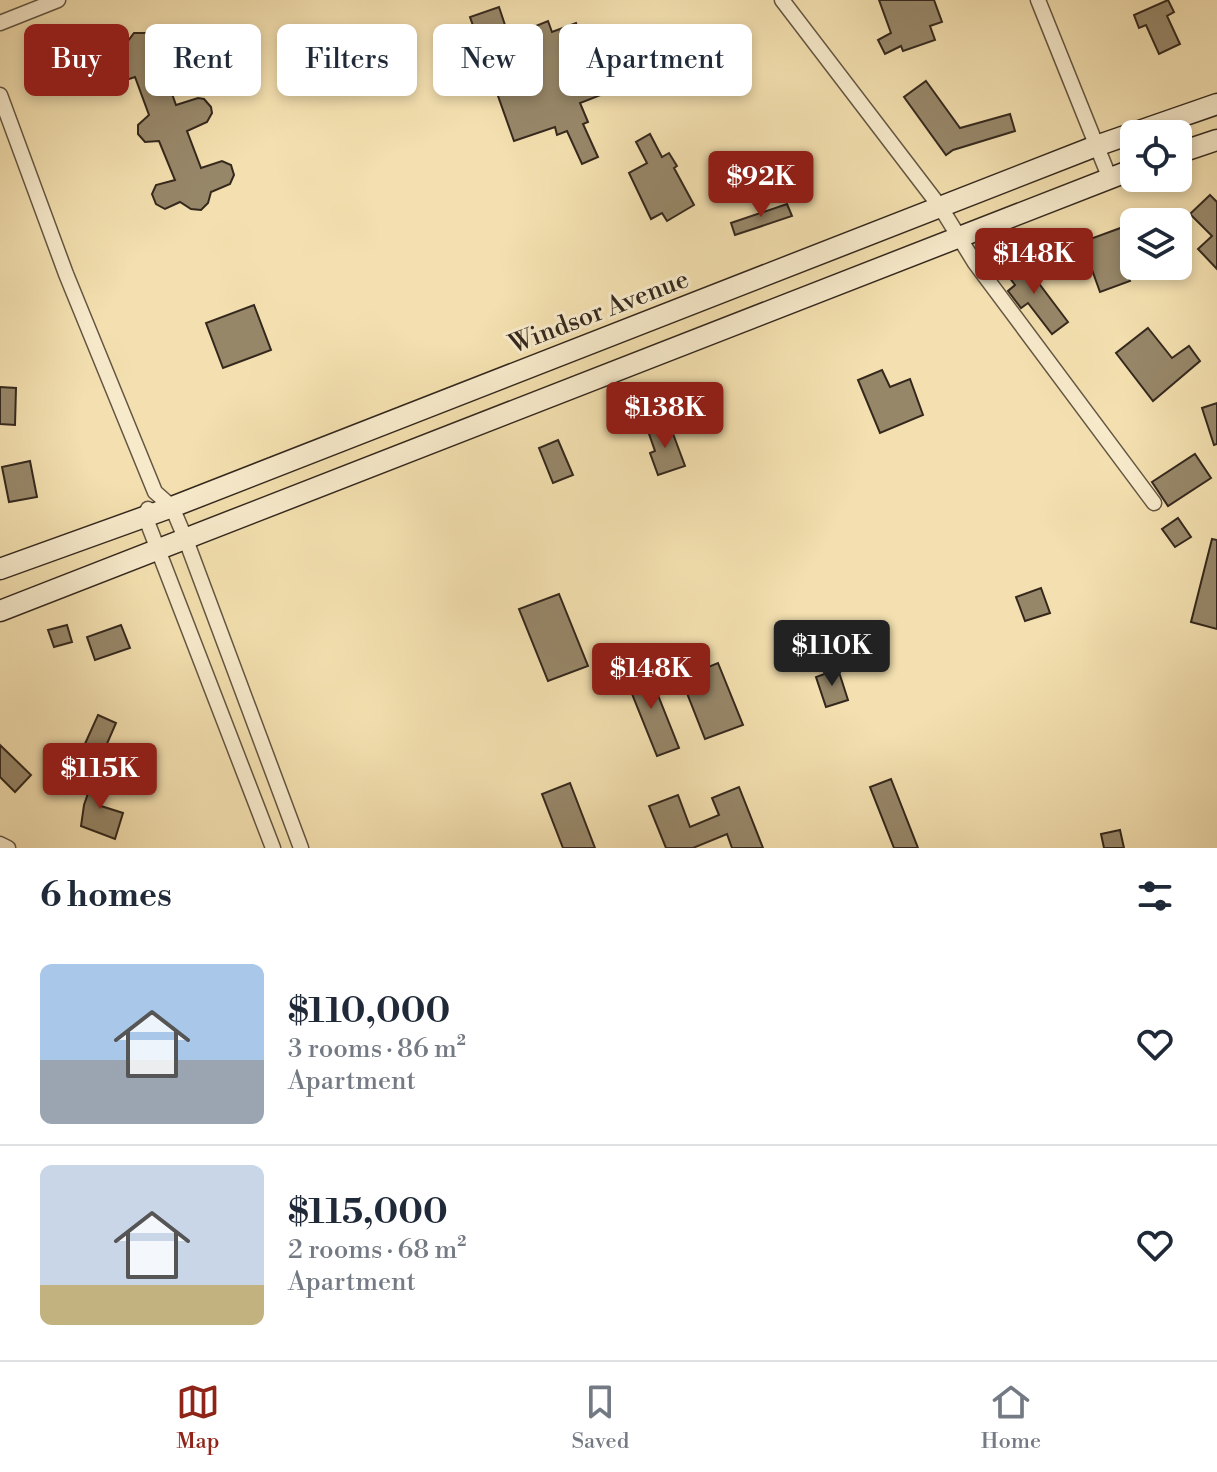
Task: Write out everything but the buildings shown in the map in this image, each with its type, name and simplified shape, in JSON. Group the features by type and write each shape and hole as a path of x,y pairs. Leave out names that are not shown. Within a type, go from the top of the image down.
{"main road":[{"name":"Windsor Avenue","path":"0,569 172,507 1096,146 1217,104"},
{"path":"1192,148 1217,140"},
{"path":"0,611 1120,175"}],"street":[{"path":"0,23 58,0"},
{"path":"782,0 941,208 958,239 1154,503"},
{"path":"1038,0 1110,179"},
{"path":"0,95 66,274 155,492 172,507 186,540 301,848"},
{"path":"155,492 145,516 273,848"},
{"path":"0,844 8,848"}]}
